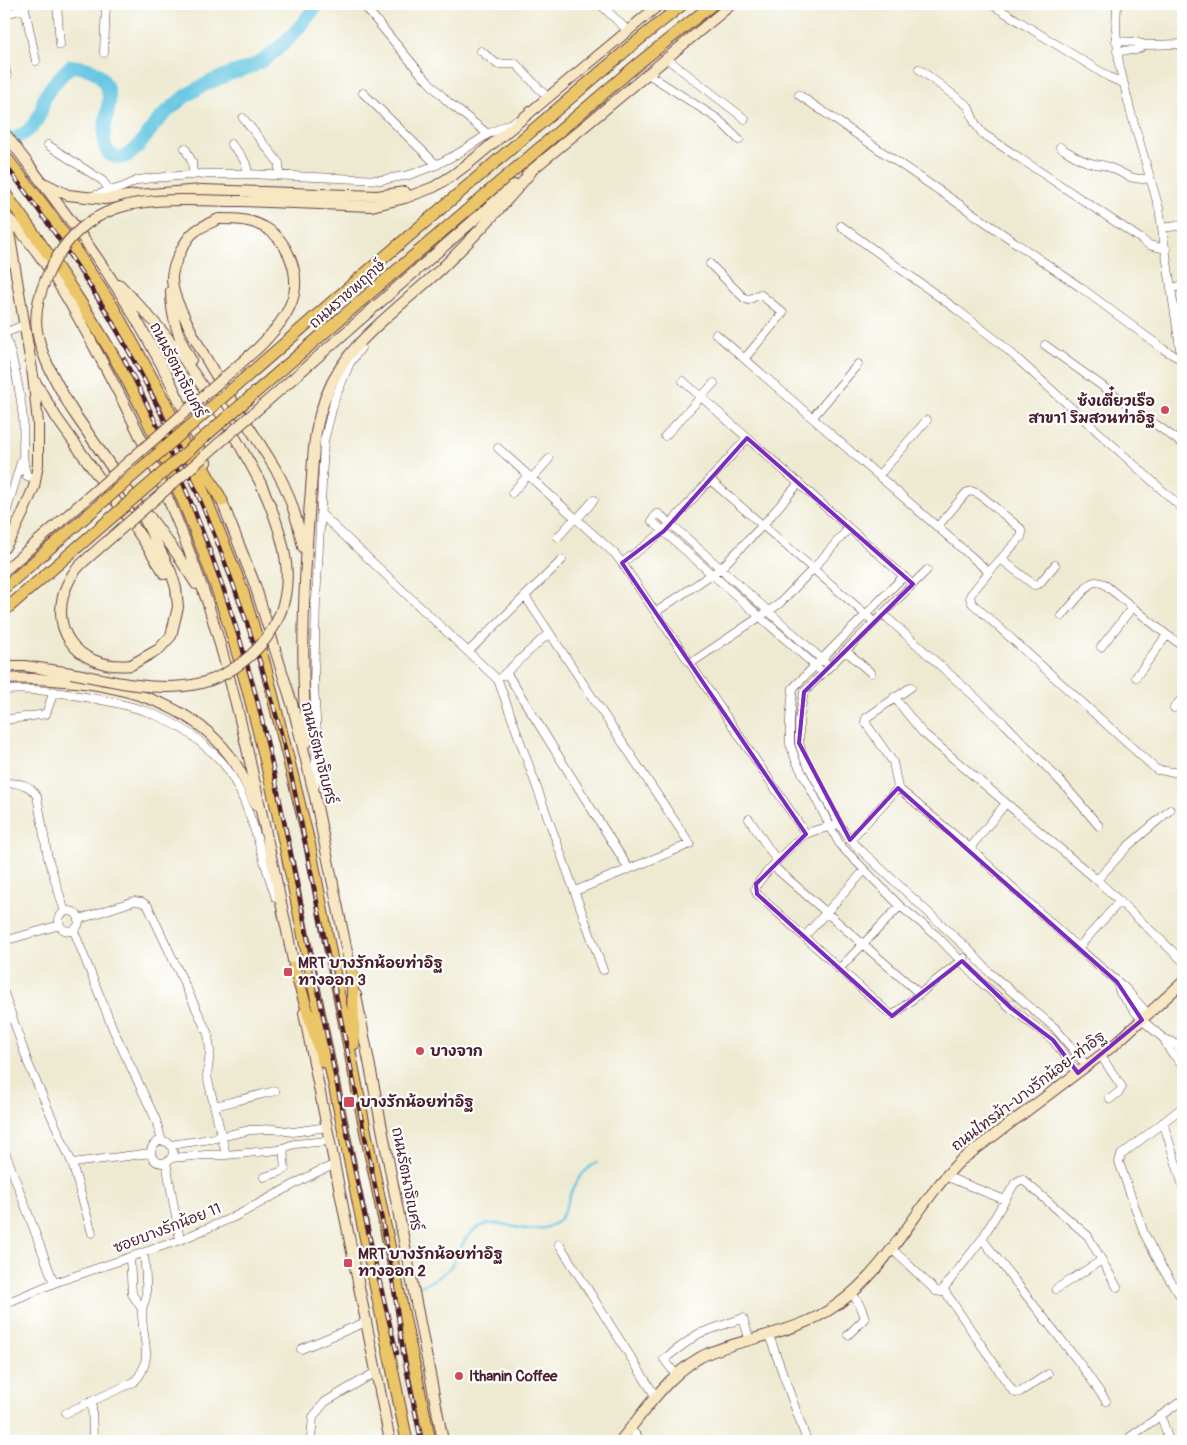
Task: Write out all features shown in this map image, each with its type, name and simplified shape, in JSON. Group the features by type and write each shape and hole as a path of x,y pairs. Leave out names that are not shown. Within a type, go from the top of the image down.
{"main road":[{"path":"208,604 177,554 72,410 54,379 42,352 36,329 38,308 44,282 60,253 74,235 87,223 103,214 127,206 149,202 242,201 372,206 405,198 434,187 467,165 660,4"},
{"name":"ถนนราชพฤกษ์","path":"4,588 347,289 683,4"},
{"name":"ถนนราชพฤกษ์","path":"4,611 355,306 639,63 713,4"},
{"path":"120,478 137,504 171,572 176,588 178,607 171,636 159,649 131,665 116,667 103,665 76,650 66,636 61,622 61,605 65,590 71,576 88,556 361,319 497,199 732,4"},
{"name":"ถนนรัตนาธิเบศร์","path":"4,132 125,300 179,400 255,585 293,707 315,797 352,974 443,1441"},
{"name":"ถนนรัตนาธิเบศร์","path":"5,156 55,222 113,307 167,406 190,456 238,580 265,665 309,842 355,1079 430,1441"},
{"path":"309,773 304,710 306,563 314,440 320,413 336,374 350,354 501,208 531,172"},
{"path":"41,181 61,192 85,198 104,199 202,190 377,196 434,187"},
{"path":"4,192 93,321 146,418 178,491 220,598 242,672 275,800 407,1441"},
{"path":"4,214 17,226 42,260 83,326 113,381 160,480 208,604 231,682 270,845 390,1441"},
{"path":"4,219 8,232 33,376 38,423 38,464 34,487 13,534 4,548"},
{"path":"4,570 258,348 273,333 288,309 294,292 294,276 291,258 280,240 265,227 242,220 219,219 193,233 177,259 172,277 172,313 177,331 214,402 244,451 261,484 281,532 288,580 286,597 274,627 255,651 234,669 204,683 185,686 145,687 25,666 4,666"},
{"path":"99,262 170,341 214,402"},
{"path":"172,277 178,303 203,354 280,476 297,518 306,563"},
{"path":"33,376 56,417 161,566 178,607"},
{"path":"167,406 222,501"},
{"path":"4,679 46,679 94,684 137,694 194,721 222,747 235,763 255,803 270,845"},
{"path":"294,968 343,1128"},
{"path":"352,974 355,1079"},
{"name":"ถนนไทรม้า-บางรักน้อย-ท่าอิฐ","path":"620,1441 656,1397 676,1376 692,1363 711,1352 769,1335 826,1312 852,1293 892,1249 945,1176 974,1150 1101,1056 1183,982"}],"street":[{"path":"57,4 60,45"},
{"path":"104,53 106,4"},
{"path":"361,4 421,74 448,102 488,134"},
{"path":"600,4 628,31"},
{"path":"991,4 1105,74 1123,83"},
{"path":"1117,4 1117,51 1123,83 1159,208 1183,364"},
{"path":"4,15 24,6 36,61"},
{"path":"1116,41 1136,42 1146,45 1183,44 1183,56"},
{"path":"1117,51 1136,50 1146,45"},
{"path":"481,51 497,64 516,64 548,98"},
{"path":"666,58 744,120"},
{"path":"4,64 7,76 4,80"},
{"path":"919,69 968,106 982,133 1141,240 1150,245 1166,249"},
{"path":"648,74 718,119 739,140"},
{"path":"363,93 437,165"},
{"path":"799,96 1080,287 1183,364"},
{"path":"85,198 146,179 193,175 247,174 381,180 409,175 437,165 488,134 525,116"},
{"path":"243,118 279,163 279,176"},
{"path":"231,144 245,161 248,169 247,174"},
{"path":"48,145 103,181 110,191"},
{"path":"1060,147 1084,161 1093,164 1103,164 1132,178 1138,180 1150,178"},
{"path":"185,148 192,162 193,175"},
{"path":"1163,228 1183,225"},
{"path":"841,226 1000,343 1183,509"},
{"path":"710,264 744,298 748,300 760,294 783,313 745,358"},
{"path":"1171,286 1183,288"},
{"path":"24,325 4,332 20,394 24,420 24,468 27,476 36,478"},
{"path":"315,797 316,734 314,687 316,600 324,441 334,398 350,363 363,344 380,325"},
{"path":"716,334 989,572"},
{"path":"1045,345 1183,444"},
{"path":"813,417 858,364"},
{"path":"683,381 913,584"},
{"path":"665,436 714,383"},
{"path":"879,475 927,420"},
{"path":"622,563 664,531 747,438"},
{"path":"498,448 615,554 806,834"},
{"path":"4,520 24,454"},
{"path":"512,493 549,459"},
{"path":"709,479 875,622"},
{"path":"656,612 721,568 763,525 799,483"},
{"path":"938,526 966,493 971,491 978,494 1021,529 1022,533 971,594 972,603 1157,770 1179,772 1183,766"},
{"path":"558,537 594,500"},
{"path":"320,514 498,680 604,970"},
{"path":"824,674 652,521 656,514 659,514 670,523 830,667"},
{"path":"691,663 770,611 813,569 849,528"},
{"path":"1001,559 1034,586 1039,584 1055,565"},
{"path":"468,652 562,560"},
{"path":"927,570 804,692 799,720 799,743 804,758 839,824 850,840 970,951 991,974 1055,1028 1087,1066"},
{"path":"904,576 823,660 793,688 790,744 796,762 840,845 900,906 936,935 984,985 1011,1008 1048,1035 1078,1073"},
{"path":"1062,616 1092,582 1098,582 1104,584 1132,608 1183,646"},
{"path":"524,596 690,844 575,891"},
{"path":"1101,647 1132,608"},
{"path":"883,614 1006,725 1065,786 1099,826"},
{"path":"498,680 549,632"},
{"path":"1136,677 1168,635"},
{"path":"846,651 871,673"},
{"path":"506,672 629,869"},
{"path":"910,687 866,718 865,722 893,762 898,788 970,848 1078,948 1124,987 1145,1017 1164,1039 1170,1051 1183,1065"},
{"path":"4,690 37,689 114,702 164,717 181,726 218,758 229,772 247,807 285,923"},
{"path":"4,720 46,714 54,691"},
{"path":"894,697 922,732 1097,880 1183,961"},
{"path":"1174,708 1183,697"},
{"path":"4,783 25,785 32,789 37,796 48,858 65,912"},
{"path":"850,840 898,788"},
{"path":"970,848 1006,803"},
{"path":"1097,880 1128,846 1170,810"},
{"path":"749,819 775,863 826,913 919,993"},
{"path":"839,824 806,834 756,884 757,894 892,1016 962,961 970,951"},
{"path":"804,937 864,870"},
{"path":"1078,948 1120,901"},
{"path":"80,919 134,902 142,902 148,906 208,1034 210,1052 207,1076 226,1155"},
{"path":"839,969 900,906"},
{"path":"74,931 64,930 60,925 60,917 65,912 72,911 80,919"},
{"path":"74,931 78,927 80,919"},
{"path":"4,941 60,925"},
{"path":"74,931 113,1028 166,1143 172,1151 168,1160 180,1240"},
{"path":"4,993 28,1063 72,1163 92,1233"},
{"path":"1164,1039 1172,1042 1183,1053"},
{"path":"1101,1056 1122,1087 1110,1099"},
{"path":"214,1106 275,1091"},
{"path":"1183,1107 1119,1158 1119,1165 1144,1233 1161,1266 1183,1300"},
{"path":"1163,1122 1183,1186"},
{"path":"326,1127 293,1132 274,1129 250,1130 153,1146 151,1153 156,1161 206,1155 226,1155 283,1148 294,1144 329,1141"},
{"path":"264,1177 285,1169 283,1148"},
{"path":"4,1149 54,1283"},
{"path":"72,1163 151,1153"},
{"name":"ซอยบางรักน้อย 11","path":"4,1304 54,1283 180,1240 236,1216 315,1173 334,1165"},
{"path":"945,1176 1005,1200"},
{"path":"892,1249 936,1291 941,1292 982,1239 1020,1179 1025,1181 1084,1232 1092,1241 1117,1287"},
{"path":"982,1239 1081,1364 1106,1401"},
{"path":"559,1244 656,1397"},
{"path":"66,1413 134,1382 142,1374 146,1350 142,1309 146,1297 144,1253"},
{"path":"130,1258 132,1294 142,1309"},
{"path":"1056,1289 1102,1260"},
{"path":"944,1290 1012,1390 1016,1393 1020,1392 1048,1374"},
{"path":"848,1335 865,1318 861,1307 852,1293"},
{"path":"676,1376 664,1359 698,1334 743,1318 750,1341"},
{"path":"301,1348 366,1322"},
{"path":"769,1335 807,1441"},
{"path":"311,1438 313,1417 325,1402 376,1372"},
{"path":"1128,1441 1130,1437 1183,1400"},
{"path":"92,1401 94,1441"},
{"path":"1161,1416 1169,1441"},
{"path":"630,1429 642,1441"}],"highlighted area":[{"path":"747,438 913,584 804,692 799,743 850,840 898,788 1117,982 1142,1020 1078,1073 1053,1040 1011,1008 962,961 892,1016 757,894 756,884 806,834 622,563 664,531"}],"waterway":[{"path":"4,143 22,135 31,128 42,109 45,96 71,66 82,67 99,75 109,95 104,130 105,148 110,154 117,157 129,155 158,120 183,98 210,82 255,65 273,53 298,29 317,4"},
{"path":"417,1287 446,1272 452,1265 466,1238 475,1229 490,1224 525,1229 544,1228 554,1224 563,1213 579,1179 597,1162"}],"railway":[{"path":"4,163 42,215 112,322 162,415 212,528 267,684 283,739 296,795 382,1220 403,1352 421,1441"},
{"path":"124,359 164,439 199,522 229,606 255,692 280,801 335,1077 397,1353"}],"place":[{"name":"ซ้งเตี๋ยวเรือ สาขา1 ริมสวนท่าอิฐ","path":"1165,410"},
{"name":"MRT บางรักน้อยท่าอิฐ ทางออก 3","path":"288,972"},
{"name":"บางจาก","path":"420,1051"},
{"name":"บางรักน้อยท่าอิฐ","path":"349,1102"},
{"name":"MRT บางรักน้อยท่าอิฐ ทางออก 2","path":"348,1263"},
{"name":"Ithanin Coffee","path":"459,1376"}]}
